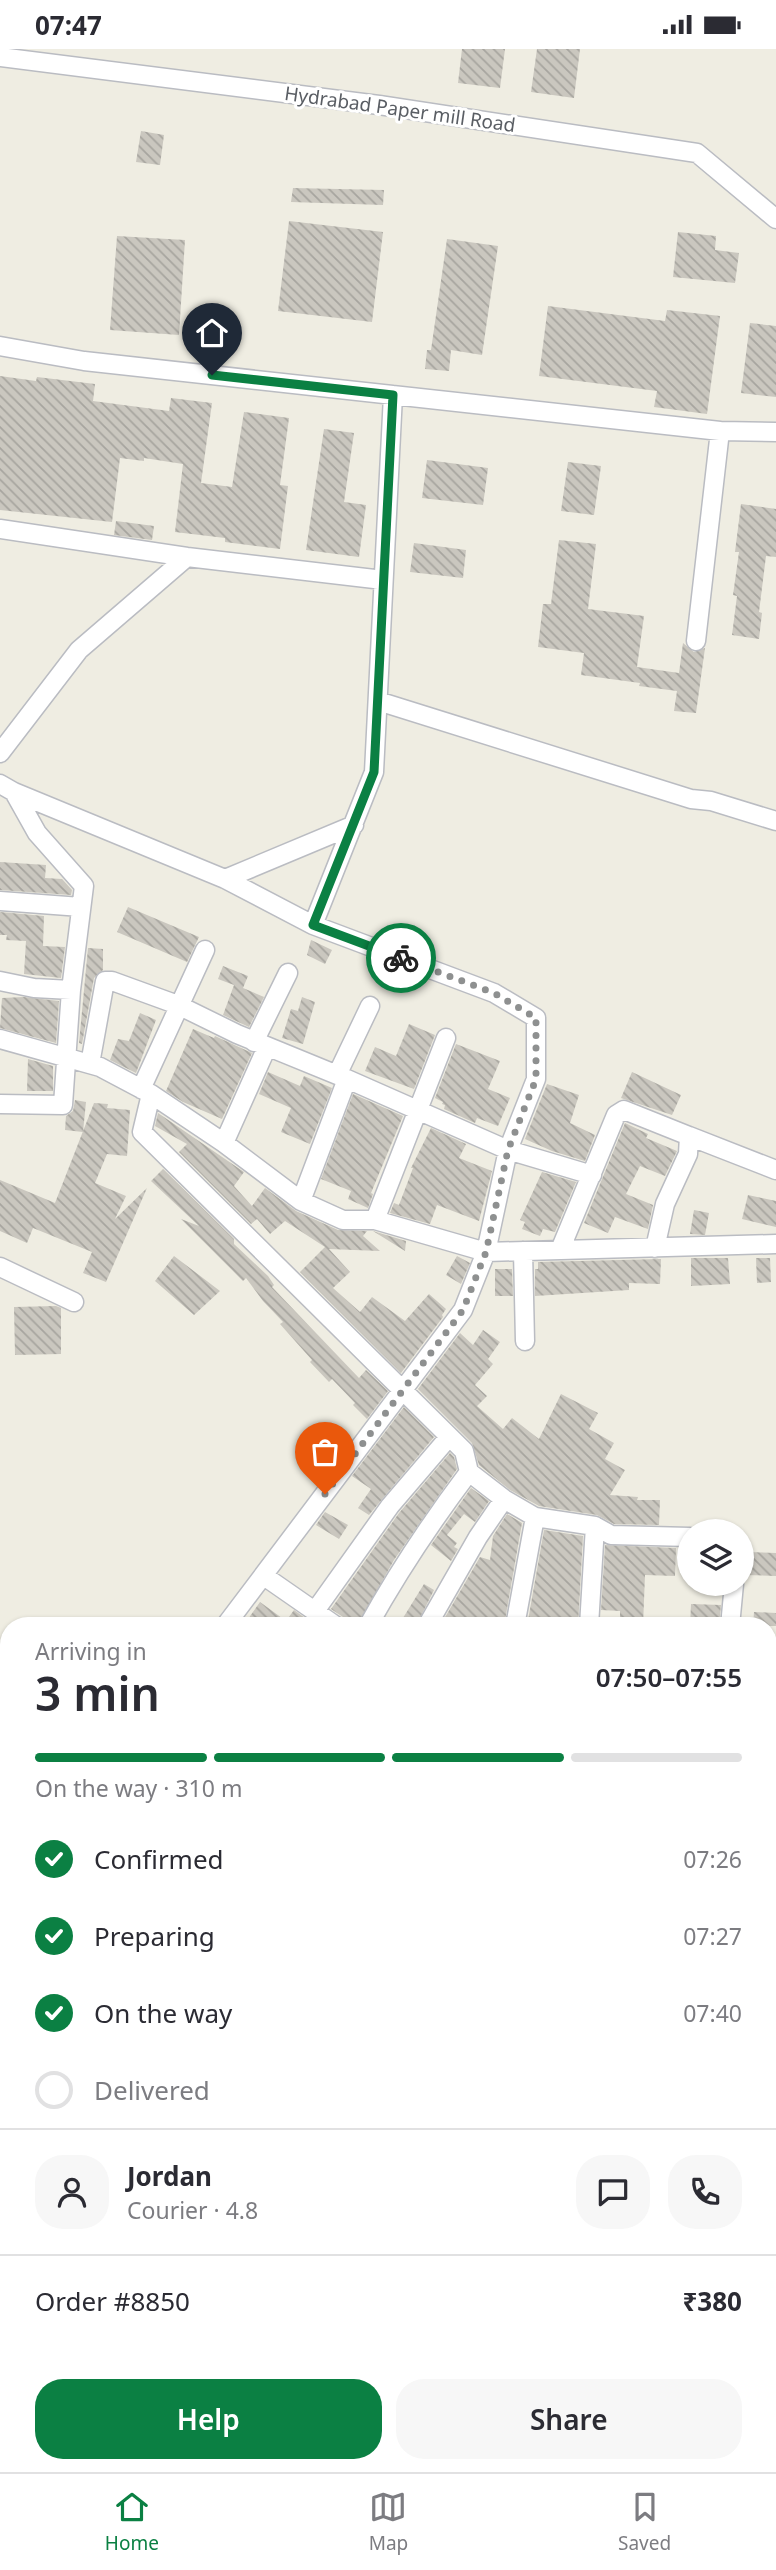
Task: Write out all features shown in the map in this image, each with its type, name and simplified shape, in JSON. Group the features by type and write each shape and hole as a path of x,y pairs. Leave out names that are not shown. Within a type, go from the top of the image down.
{"street":[{"name":"Hydrabad Paper mill Road","path":"0,57 379,104 697,153 776,219"},
{"path":"0,346 83,361 720,431 776,432"},
{"path":"313,925 374,772 393,395"},
{"path":"696,641 720,431"},
{"path":"0,529 187,557 383,580"},
{"path":"0,753 73,656 89,639 187,557"},
{"path":"378,701 691,799 711,801 776,821"},
{"path":"7,788 225,879 313,925 494,993 536,1018 536,1079 508,1150 486,1252 463,1310 232,1617"},
{"path":"0,1104 63,1105 71,990 84,886 37,833 7,788"},
{"path":"225,879 354,825"},
{"path":"0,901 81,907"},
{"path":"205,950 178,1005 146,1091 142,1132 464,1451 468,1472 504,1499 535,1517 595,1526 611,1535 677,1537"},
{"path":"224,1143 288,973"},
{"path":"0,981 33,988 71,990"},
{"path":"90,1064 105,981 121,983 178,1005 261,1044 508,1150 592,1175"},
{"path":"301,1201 342,1077 370,1006"},
{"path":"375,1220 446,1038"},
{"path":"0,1039 90,1064 146,1091 224,1143 301,1201 343,1220 375,1220 486,1252 776,1244"},
{"path":"560,1250 618,1112 624,1110 776,1170"},
{"path":"655,1248 666,1204 688,1154 689,1136"},
{"path":"523,1251 525,1341"},
{"path":"0,1267 74,1302"},
{"path":"315,1611 390,1506 449,1437"},
{"path":"373,1617 406,1561 468,1472"},
{"path":"432,1617 478,1537 504,1499"},
{"path":"517,1617 535,1517"},
{"path":"590,1617 595,1526"},
{"path":"264,1576 323,1617"},
{"path":"731,1617 733,1596"}],"building":[{"path":"462,49 505,49 500,88 458,83"},
{"path":"537,49 580,49 574,98 531,92"},
{"path":"141,131 164,135 160,165 136,162"},
{"path":"293,188 384,190 383,205 291,202"},
{"path":"289,221 383,232 372,322 278,311"},
{"path":"678,232 716,236 715,250 739,253 735,283 673,277"},
{"path":"117,236 185,240 179,335 110,330"},
{"path":"447,239 498,246 482,355 451,350 449,371 425,369 427,350 431,350"},
{"path":"548,306 665,321 667,310 720,316 707,414 654,407 657,391 539,376"},
{"path":"750,323 776,326 776,397 741,393"},
{"path":"0,376 36,381 37,377 95,384 93,401 169,411 171,398 212,403 201,483 232,487 244,412 289,418 280,485 288,486 280,549 175,532 183,464 144,458 144,461 120,458 112,522 0,510"},
{"path":"324,429 354,433 344,502 366,505 359,557 306,550"},
{"path":"427,460 488,468 483,505 422,498"},
{"path":"568,462 601,466 594,515 561,511"},
{"path":"741,504 776,509 776,557 766,556 759,612 762,613 759,639 732,635 737,596 733,595 739,552 735,552"},
{"path":"116,521 154,526 152,540 114,535"},
{"path":"559,540 596,544 588,609 644,616 637,667 679,673 683,643 694,652 705,648 696,713 674,711 677,691 581,675 584,653 538,647 543,604 551,604"},
{"path":"414,543 466,550 463,578 410,572"},
{"path":"0,862 46,865 45,878 62,879 72,890 71,895 0,890"},
{"path":"128,907 199,937 187,962 117,932"},
{"path":"0,912 44,916 43,946 65,947 61,978 24,974 26,941 6,940 7,935 0,935"},
{"path":"311,940 332,950 325,964 307,955"},
{"path":"88,948 103,949 103,970 94,978 82,1044 79,1043"},
{"path":"223,966 248,976 243,988 264,997 249,1027 223,1015 234,985 218,979"},
{"path":"24,997 59,1001 56,1043 0,1028 2,998"},
{"path":"302,997 315,1002 303,1044 282,1038 291,1009 298,1011"},
{"path":"140,1013 156,1020 136,1073 110,1060 118,1039 129,1041"},
{"path":"409,1024 435,1035 414,1089 365,1071 375,1047 396,1056"},
{"path":"193,1029 252,1053 222,1119 183,1102 166,1091"},
{"path":"456,1044 500,1061 488,1089 510,1098 498,1126 477,1118 475,1123 444,1109 443,1102 435,1098"},
{"path":"28,1059 53,1066 53,1091 27,1091"},
{"path":"268,1072 300,1086 304,1076 332,1088 310,1144 281,1132 291,1108 259,1094"},
{"path":"632,1072 681,1095 672,1115 621,1098"},
{"path":"547,1084 579,1095 570,1123 595,1135 585,1161 525,1139"},
{"path":"353,1094 403,1116 371,1193 373,1194 368,1208 348,1199 351,1191 321,1179"},
{"path":"75,1100 86,1102 83,1132 65,1130 66,1116 73,1111"},
{"path":"94,1103 108,1104 107,1108 130,1110 127,1156 107,1154 95,1183 126,1196 115,1219 147,1188 106,1282 83,1273 92,1252 33,1228 27,1243 0,1231 0,1180 55,1203"},
{"path":"158,1113 244,1172 234,1186 252,1206 265,1188 296,1211 338,1230 367,1231 363,1236 380,1251 329,1249 350,1272 333,1288 360,1312 372,1297 405,1321 429,1294 446,1309 443,1317 401,1373 300,1272 325,1247 285,1221 270,1234 257,1219 251,1224 179,1152 187,1144 155,1126"},
{"path":"625,1123 648,1134 646,1138 677,1151 665,1176 640,1166 626,1194 653,1205 648,1229 615,1217 608,1233 584,1223"},
{"path":"431,1128 466,1144 459,1158 492,1171 479,1221 437,1205 430,1224 390,1213 394,1203 399,1205 411,1168"},
{"path":"163,1169 234,1239 234,1244 268,1276 274,1285 272,1287 359,1378 366,1370 388,1391 367,1419 332,1379 329,1382 310,1362 312,1360 280,1324 283,1322 246,1278 243,1281 181,1219 199,1226 151,1181"},
{"path":"542,1172 576,1182 555,1232 543,1229 540,1236 522,1229 525,1222 520,1220"},
{"path":"748,1195 776,1201 776,1227 742,1219"},
{"path":"694,1210 709,1213 705,1235 690,1234"},
{"path":"373,1231 406,1241 405,1251"},
{"path":"174,1256 220,1291 194,1315 155,1281"},
{"path":"457,1256 470,1263 461,1284 446,1275"},
{"path":"691,1258 728,1258 730,1284 691,1286"},
{"path":"756,1258 770,1258 771,1282 757,1283"},
{"path":"661,1259 660,1284 629,1283 629,1290 535,1296 535,1269 538,1269 538,1262"},
{"path":"495,1269 512,1269 513,1296 495,1296"},
{"path":"14,1307 61,1308 61,1354 15,1355"},
{"path":"483,1330 500,1342 488,1359 493,1364 475,1385 487,1396 477,1406 503,1429 512,1418 539,1439 561,1394 598,1413 589,1429 614,1443 605,1459 625,1470 610,1495 638,1497 637,1500 660,1500 659,1525 614,1524 597,1515 539,1506 510,1490 479,1465 472,1443 418,1389 460,1333 473,1345"},
{"path":"404,1407 434,1437 369,1515 358,1508 371,1489 352,1476"},
{"path":"450,1453 457,1469 394,1560 362,1617 343,1617 331,1609 399,1513"},
{"path":"471,1488 489,1501 475,1522 464,1514 447,1535 457,1543 454,1547 458,1549 451,1561 431,1545"},
{"path":"325,1512 348,1525 339,1539 316,1525"},
{"path":"507,1514 522,1523 506,1617 445,1617 480,1557 490,1560 493,1536"},
{"path":"544,1530 583,1536 578,1617 529,1617"},
{"path":"605,1545 676,1548 675,1576 645,1575 643,1617 620,1617 620,1611 601,1610"},
{"path":"754,1552 776,1553 776,1576 754,1575"},
{"path":"424,1584 434,1590 420,1617 404,1617"},
{"path":"260,1602 281,1617 249,1617"},
{"path":"691,1604 721,1605 720,1617 690,1617"},
{"path":"294,1610 304,1617 289,1617"},
{"path":"754,1612 776,1613 776,1617 754,1617"}],"way so far":[{"path":"325,1494 463,1310 486,1252 508,1150 536,1079 536,1018 494,993 401,958"}],"route":[{"path":"212,375 393,395 374,772 313,925 401,958"}]}
